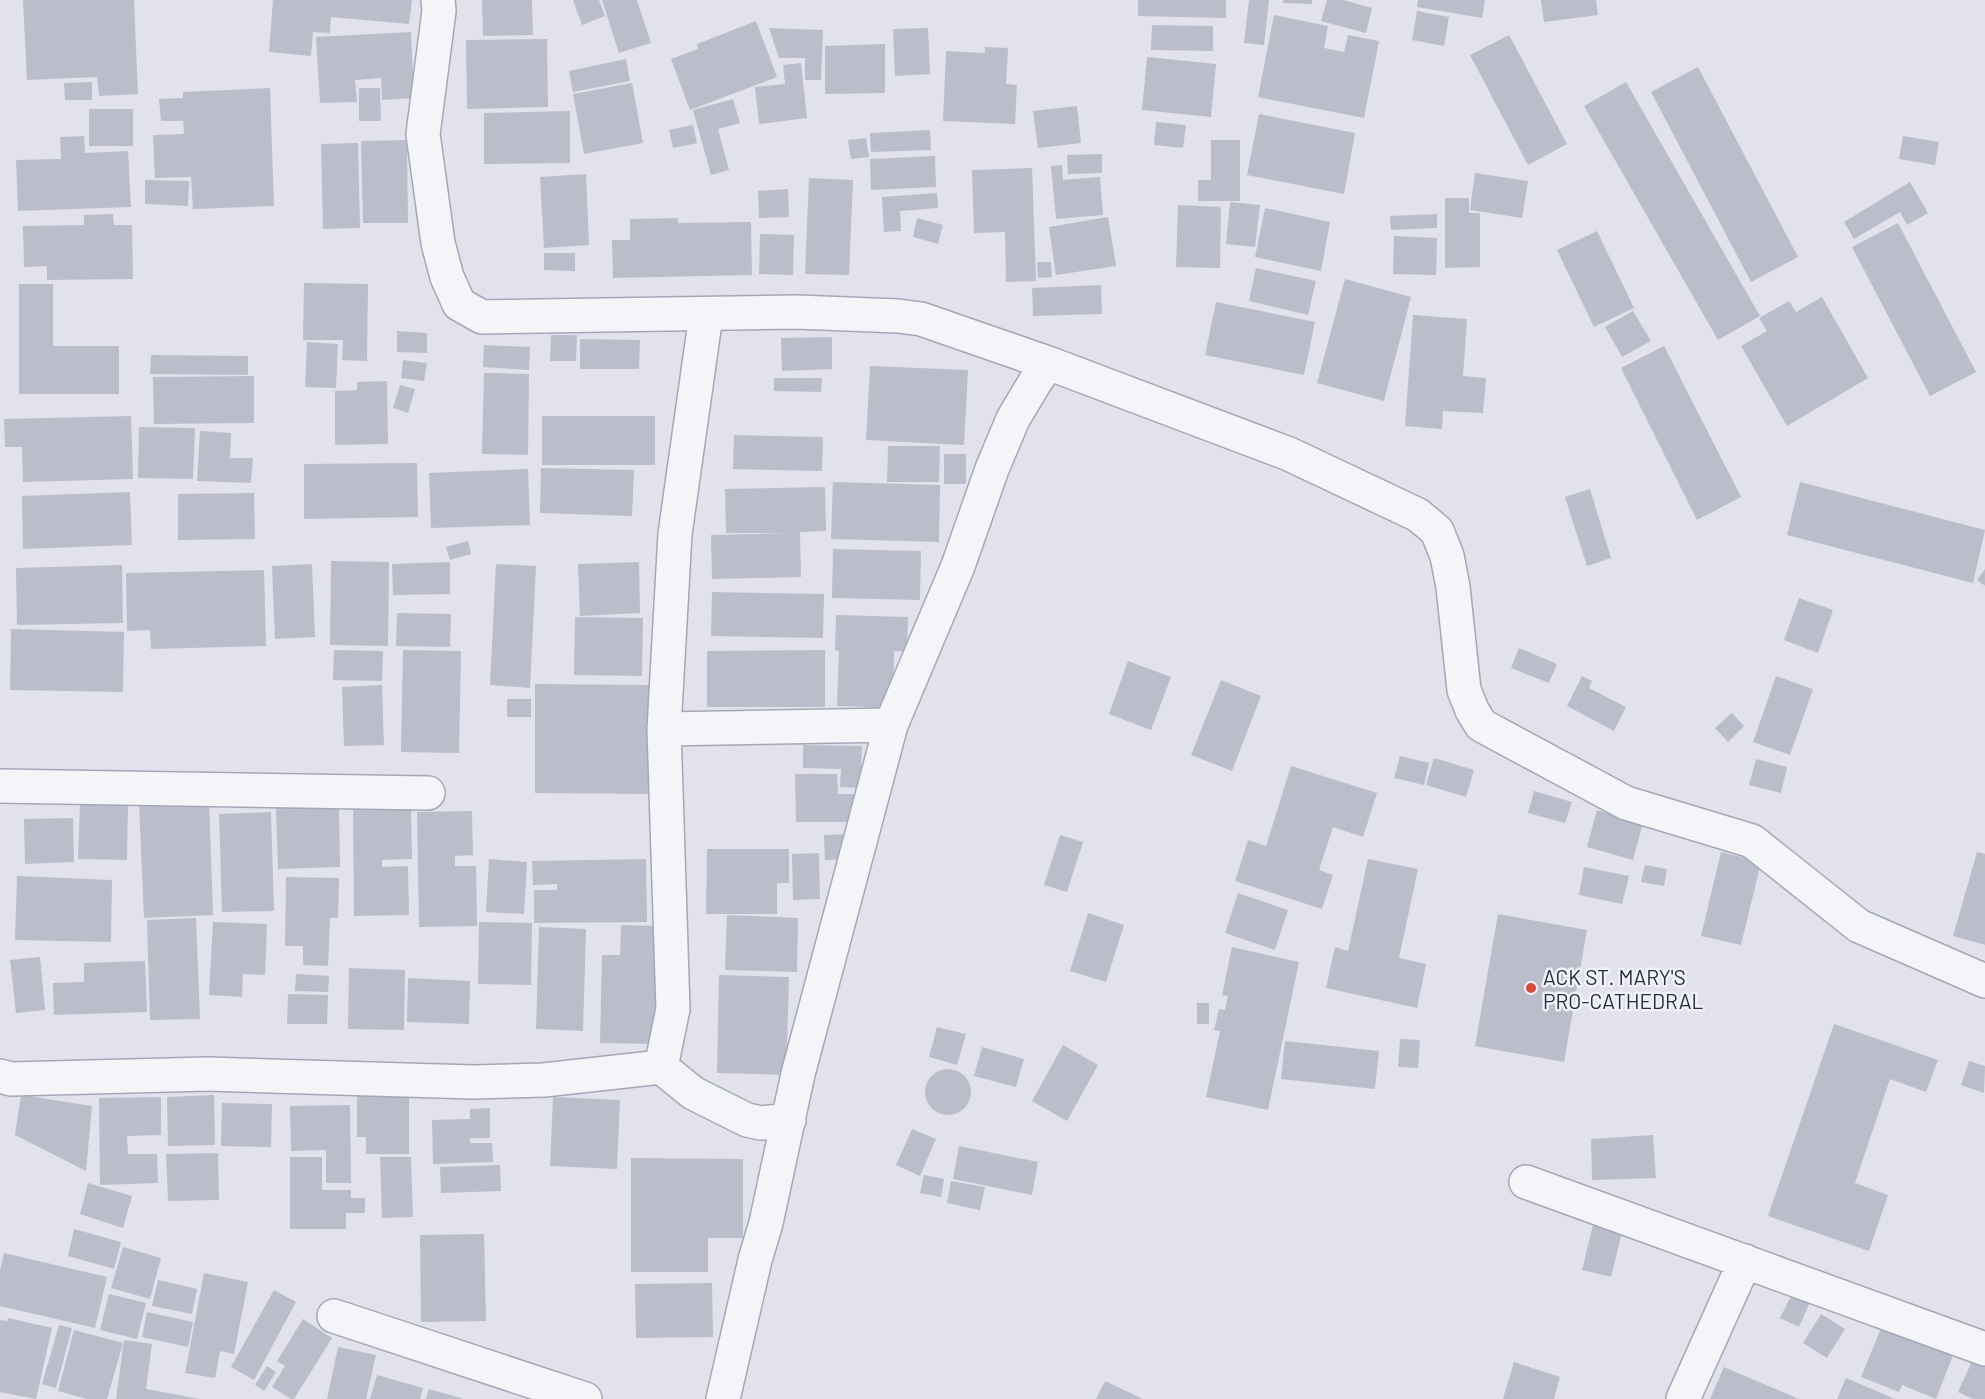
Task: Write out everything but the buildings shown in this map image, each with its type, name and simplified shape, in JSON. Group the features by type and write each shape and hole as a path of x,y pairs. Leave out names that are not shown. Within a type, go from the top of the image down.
{"street":[{"path":"438,0 439,11 423,134 438,243 447,277 459,304 482,317 797,312 874,314 921,319 1048,363 1289,454 1418,515 1437,531 1447,555 1454,587 1464,690 1481,725 1626,803 1752,841 1859,926 1985,981"},
{"path":"661,1067 673,1009 664,729 675,534 706,315"},
{"path":"723,1399 766,1222 798,1074 891,725 958,566 992,469 1013,419 1048,363"},
{"path":"664,729 891,725"},
{"path":"0,786 428,793"},
{"path":"0,1076 11,1079 208,1074 485,1082 544,1080 661,1067 693,1093 747,1120 761,1123 789,1120"},
{"path":"1526,1182 1985,1349"},
{"path":"1683,1399 1745,1261"},
{"path":"334,1316 585,1399"}],"place":[{"name":"ACK ST. MARY'S PRO-CATHEDRAL","path":"1531,988"}]}
